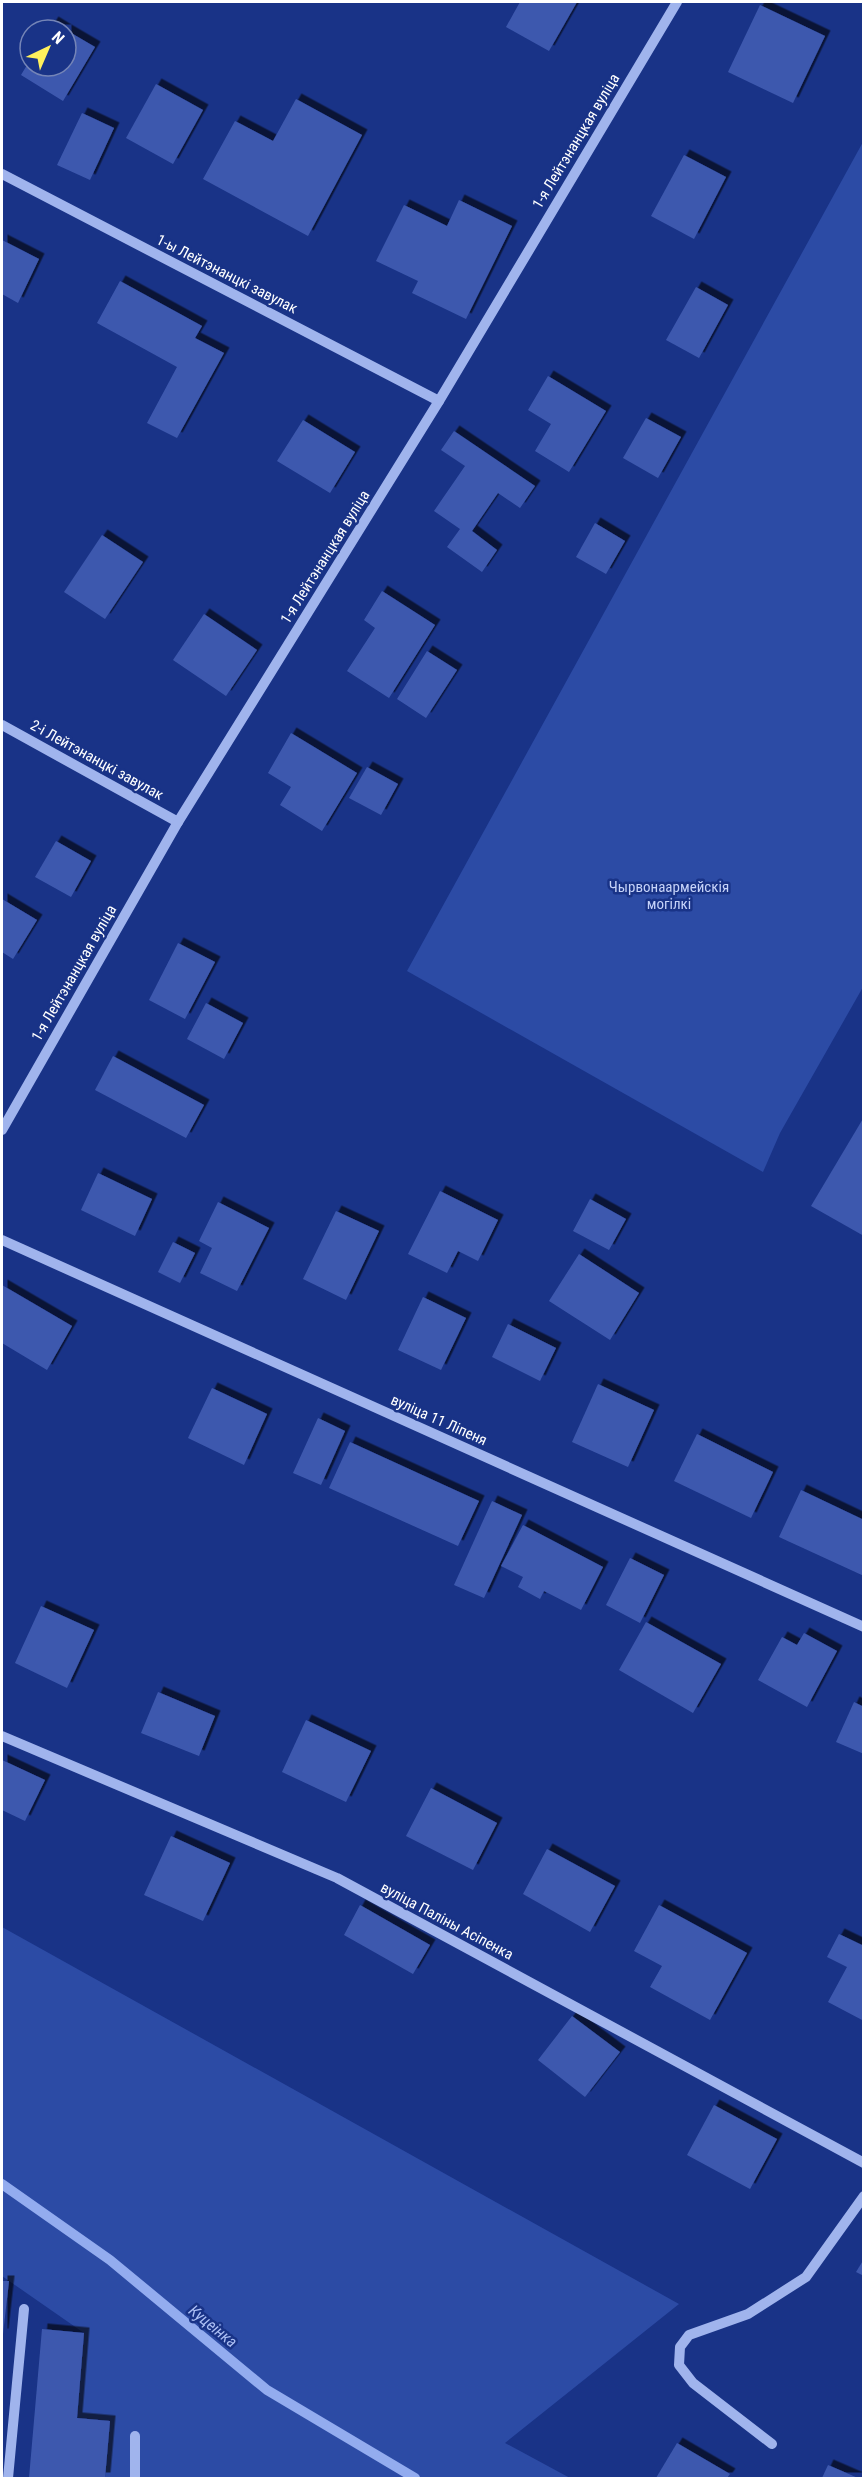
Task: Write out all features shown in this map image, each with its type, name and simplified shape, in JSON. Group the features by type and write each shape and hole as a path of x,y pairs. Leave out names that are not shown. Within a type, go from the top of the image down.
{"street":[{"name":"1-я Лейтэнанцкая вуліца","path":"2,1130 178,822 439,400 677,2"},
{"name":"1-ы Лейтэнанцкі завулак","path":"2,174 439,400"},
{"name":"2-і Лейтэнанцкі завулак","path":"2,725 178,822"},
{"name":"вуліца 11 Ліпеня","path":"2,1240 864,1627"},
{"name":"вуліца Паліны Асіпенка","path":"2,1736 337,1878 864,2163"},
{"path":"772,2444 693,2383 679,2365 680,2347 689,2335 748,2314 807,2277 864,2196"},
{"path":"8,2478 24,2309"},
{"path":"135,2436 135,2478"}],"green space":[{"name":"Чырвонаармейскія могілкі","path":"863,142 863,987 780,1133 763,1172 407,971"},
{"path":"2,1927 679,2304 505,2443 570,2478 105,2478 110,2421 77,2418 84,2333 2,2276"}],"building":[{"path":"520,2 577,2 549,51 506,27"},
{"path":"760,5 825,36 793,103 728,72"},
{"path":"78,37 95,47 78,76"},
{"path":"26,78 77,78 63,101"},
{"path":"156,84 203,110 173,164 126,138"},
{"path":"296,99 362,135 308,236 203,179 235,121 273,141"},
{"path":"82,113 114,128 90,180 57,165"},
{"path":"684,155 726,177 694,239 651,216"},
{"path":"459,200 512,226 466,319 412,293 418,281 376,261 404,205 447,226"},
{"path":"2,240 39,259 18,303 2,294"},
{"path":"120,281 202,326 195,338 224,353 177,438 147,423 177,367 97,323"},
{"path":"696,287 728,305 699,358 666,340"},
{"path":"548,376 606,411 569,472 535,451 551,424 528,410"},
{"path":"646,418 681,437 658,478 623,458"},
{"path":"303,420 355,452 330,493 277,461"},
{"path":"454,431 535,486 520,508 498,493 472,531 497,550 482,572 447,547 460,529 434,511 465,466 441,450"},
{"path":"595,523 625,541 606,574 576,557"},
{"path":"102,535 143,562 105,619 64,592"},
{"path":"382,591 435,625 389,698 347,671 375,628 364,620"},
{"path":"204,614 257,650 226,696 173,660"},
{"path":"427,651 457,670 426,718 397,699"},
{"path":"291,733 357,773 322,831 280,805 291,787 268,773"},
{"path":"367,767 398,784 381,815 349,798"},
{"path":"56,841 91,861 71,897 35,877"},
{"path":"2,899 37,920 13,959 2,952"},
{"path":"178,943 215,962 185,1019 149,1000"},
{"path":"206,1003 243,1023 224,1059 187,1039"},
{"path":"113,1056 204,1105 186,1138 95,1090"},
{"path":"864,1117 864,1236 811,1206"},
{"path":"98,1173 152,1199 135,1236 81,1210"},
{"path":"440,1191 498,1220 478,1261 458,1251 447,1273 408,1254"},
{"path":"590,1199 626,1219 609,1250 573,1231"},
{"path":"218,1202 269,1228 237,1291 200,1273 212,1248 199,1241"},
{"path":"336,1211 379,1231 346,1300 303,1279"},
{"path":"173,1242 195,1253 180,1283 158,1272"},
{"path":"579,1254 639,1293 610,1340 549,1301"},
{"path":"2,1285 72,1326 47,1370 2,1343"},
{"path":"423,1297 466,1318 441,1370 398,1350"},
{"path":"508,1324 556,1348 540,1381 492,1357"},
{"path":"598,1384 654,1410 628,1467 572,1442"},
{"path":"212,1388 267,1414 244,1465 188,1438"},
{"path":"318,1418 345,1431 321,1485 293,1473"},
{"path":"697,1434 773,1472 751,1518 674,1481"},
{"path":"350,1442 479,1501 458,1546 329,1488"},
{"path":"801,1490 864,1520 864,1576 779,1537"},
{"path":"492,1501 522,1515 484,1598 454,1585"},
{"path":"523,1525 603,1567 581,1610 544,1591 540,1599 518,1587 523,1577 501,1566"},
{"path":"630,1558 664,1575 640,1623 606,1605"},
{"path":"41,1606 94,1630 67,1688 15,1663"},
{"path":"646,1622 721,1664 693,1713 619,1670"},
{"path":"804,1633 837,1651 807,1707 758,1680 782,1637 797,1645"},
{"path":"158,1692 215,1716 199,1756 141,1733"},
{"path":"854,1702 864,1707 864,1754 836,1742"},
{"path":"306,1720 371,1751 346,1802 282,1772"},
{"path":"2,1760 45,1780 25,1821 2,1810"},
{"path":"431,1788 497,1823 473,1870 406,1836"},
{"path":"171,1836 230,1863 203,1921 144,1895"},
{"path":"547,1849 615,1886 590,1932 523,1894"},
{"path":"360,1905 430,1945 413,1974 344,1935"},
{"path":"659,1905 747,1953 710,2020 650,1987 662,1966 634,1951"},
{"path":"839,1934 864,1946 864,2021 828,2002 847,1967 827,1957"},
{"path":"572,2016 620,2052 585,2097 538,2060"},
{"path":"714,2105 777,2139 750,2189 687,2155"},
{"path":"864,2259 864,2276 856,2272"},
{"path":"2,2281 9,2281 3,2334 2,2334"},
{"path":"42,2329 84,2333 77,2418 110,2421 105,2478 29,2478"},
{"path":"677,2443 730,2474 727,2478 656,2478"},
{"path":"828,2465 858,2478 822,2478"}],"waterway":[{"name":"Куцеінка","path":"2,2184 110,2260 267,2390 415,2478"}]}
